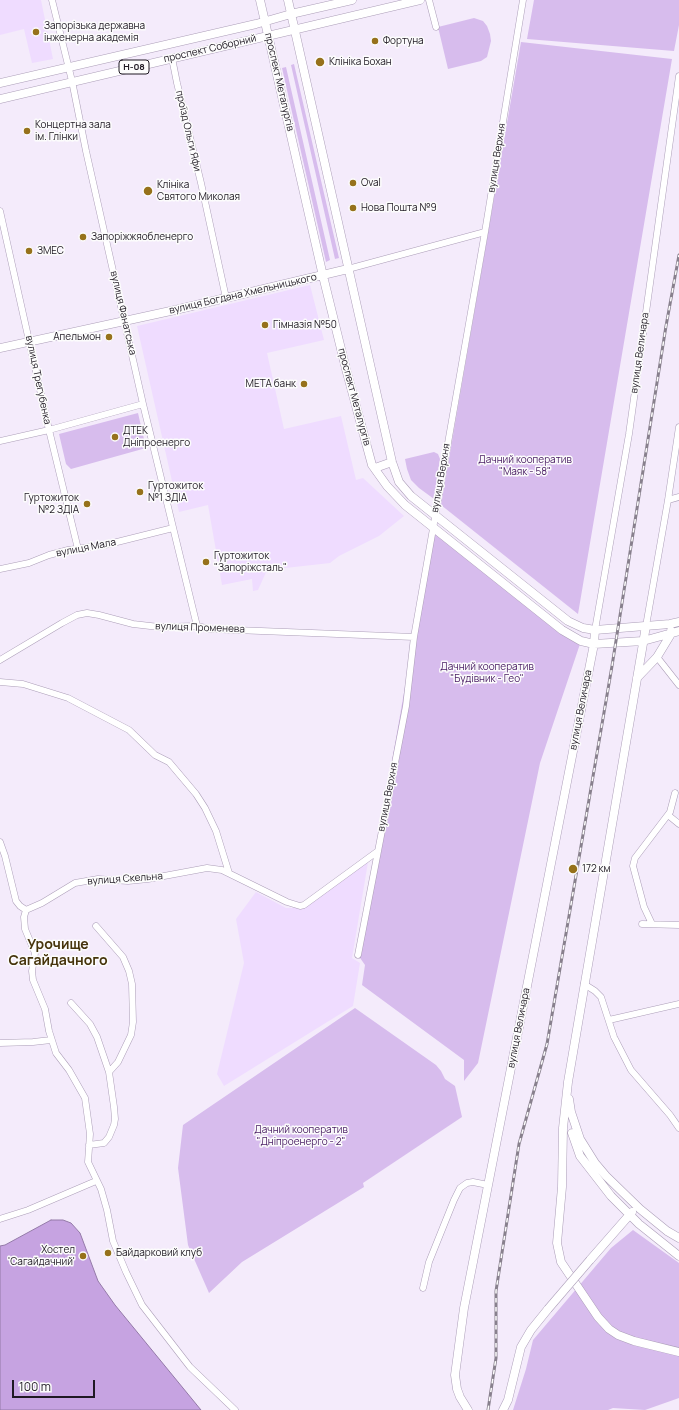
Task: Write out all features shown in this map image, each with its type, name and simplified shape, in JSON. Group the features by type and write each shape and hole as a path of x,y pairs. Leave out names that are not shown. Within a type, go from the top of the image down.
{"main road":[{"name":"проспект Металургів","path":"260,0 323,276 346,370 372,465 387,486 405,505 562,630 581,641 594,644 643,641 675,632"},
{"name":"проспект Металургів","path":"288,0 392,462 399,482 411,496 568,621 583,628 595,630 679,622"},
{"name":"проспект Соборний","path":"0,83 265,22 291,14 352,0"},
{"name":"проспект Соборний","path":"0,98 420,0"},
{"name":"вулиця Богдана Хмельницького","path":"0,348 175,310 348,269"},
{"path":"375,468 392,462"},
{"path":"637,678 657,657 675,632 670,624"},
{"path":"646,626 568,1082 563,1128 562,1187 557,1243 561,1262 598,1317 609,1329 618,1335 634,1341 677,1352"},
{"name":"вулиця Величара","path":"468,1410 456,1389 455,1375 464,1308 594,644 595,630"},
{"path":"568,1082 571,1129 580,1156 629,1215 679,1256"},
{"path":"570,1106 580,1139 591,1157 606,1176 640,1209 667,1231 679,1238"},
{"path":"503,1410 508,1400 520,1347 531,1330 629,1215 640,1209"}],"street":[{"name":"вулиця Фанатська","path":"52,0 72,81 86,151 143,404 197,626"},
{"path":"429,0 436,27"},
{"name":"вулиця Верхня","path":"358,955 406,706 414,636 485,232 523,0"},
{"name":"проїзд Ольги Яфи","path":"172,58 176,83 226,298"},
{"name":"вулиця Величара","path":"595,630 629,434 679,76"},
{"name":"вулиця Трегубенка","path":"0,211 49,430 78,549"},
{"name":"вулиця Богдана Хмельницького","path":"348,269 485,232"},
{"path":"0,441 49,430 143,404"},
{"path":"646,626 679,427"},
{"path":"668,500 679,497"},
{"name":"вулиця Мала","path":"0,569 29,563 49,555 78,549 105,546 173,528"},
{"name":"вулиця Променева","path":"0,660 62,623 87,613 133,624 159,627 197,626 210,629 414,636"},
{"path":"657,657 679,685"},
{"path":"0,682 23,684 68,698 129,730 155,755 170,762 196,794 205,808 216,831 229,873"},
{"path":"652,924 644,907 633,866 635,858 668,816 675,793"},
{"path":"668,816 679,824"},
{"path":"0,842 16,901 26,910 24,923 35,953 32,971 33,980 45,1009 51,1040 56,1052 69,1070 85,1098 89,1125 88,1162 101,1189 113,1240 126,1272 142,1305 190,1367 236,1410"},
{"name":"вулиця Скельна","path":"26,910 42,903 75,883 98,879 128,881 148,879 207,868 222,870 287,902 300,906 304,905 378,851"},
{"path":"642,924 679,924"},
{"path":"96,926 123,957 129,971 132,984 133,1022 131,1035 118,1062 109,1072"},
{"path":"584,984 601,997 617,1044 631,1070 670,1115 679,1128"},
{"path":"71,1003 90,1024 96,1037 109,1072 114,1107 114,1125 104,1143 89,1145"},
{"path":"609,1020 679,1004"},
{"path":"0,1043 51,1040"},
{"path":"0,1220 28,1210 96,1181"},
{"path":"423,1288 429,1262 460,1188 467,1183 473,1182 488,1185"}],"shaded area":[{"name":"Запорізька державна інженерна академія","path":"0,0 41,0 53,59 32,63 24,29 0,35"},
{"path":"310,285 324,340 267,353 284,429 341,416 356,480 363,478 404,516 379,536 339,556 330,563 267,570 258,590 253,591 252,579 222,585 208,505 179,512 137,326"},
{"path":"368,862 352,958 360,963 353,1006 224,1086 217,1074 244,963 236,919 256,892 286,908 302,908"},
{"path":"51,1220 63,1220 71,1223 80,1233 98,1281 115,1305 201,1410 0,1410 0,1246 5,1245"}],"green space":[{"path":"534,0 679,0 679,25 674,51 527,39"},
{"path":"474,18 483,21 490,34 491,41 487,57 481,61 448,69 438,27"},
{"name":"Дачний кооператив \"Маяк - 58\"","path":"521,42 672,59 578,614 441,505"},
{"path":"294,64 339,258 335,259 291,65"},
{"path":"286,67 330,260 326,262 282,68"},
{"path":"138,413 146,448 71,469 66,464 59,434"},
{"path":"434,452 438,454 440,459 434,499 411,480 405,459"},
{"name":"Дачний кооператив \"Будівник - Гео\"","path":"433,527 581,641 540,763 478,1063 464,1081 464,1060 362,985 365,965 358,955"},
{"name":"Дачний кооператив \"Дніпроенерго - 2\"","path":"355,1008 436,1065 445,1079 455,1086 462,1117 363,1183 364,1187 242,1262 209,1293 188,1245 178,1168 183,1125"},
{"path":"633,1230 679,1263 679,1398 645,1410 613,1408 608,1410 513,1410 526,1369 533,1340 611,1248"}],"railway":[{"path":"488,1410 496,1358 496,1291 519,1144 547,1044 612,666 666,326 679,255"}],"place":[{"name":"Запорізька державна інженерна академія","path":"36,32"},
{"name":"Фортуна","path":"375,41"},
{"name":"Клініка Бохан","path":"320,62"},
{"name":"Концертна зала ім. Глінки","path":"27,131"},
{"name":"Oval","path":"353,183"},
{"name":"Клініка Святого Миколая","path":"148,191"},
{"name":"Нова Пошта №9","path":"353,208"},
{"name":"Запоріжжяобленерго","path":"83,237"},
{"name":"ЗМЕС","path":"29,251"},
{"name":"Гімназія №50","path":"265,325"},
{"name":"Апельмон","path":"109,337"},
{"name":"МЕТА банк","path":"304,384"},
{"name":"ДТЕК Дніпроенерго","path":"115,437"},
{"name":"Гуртожиток №1 ЗДІА","path":"140,492"},
{"name":"Гуртожиток №2 ЗДІА","path":"87,504"},
{"name":"Гуртожиток \"Запоріжсталь\"","path":"206,562"},
{"name":"172 км","path":"573,869"},
{"name":"Байдарковий клуб","path":"108,1253"},
{"name":"Хостел 'Сагайдачний'","path":"83,1256"}],"district":[{"name":"Урочище Сагайдачного","path":"58,954"}]}
